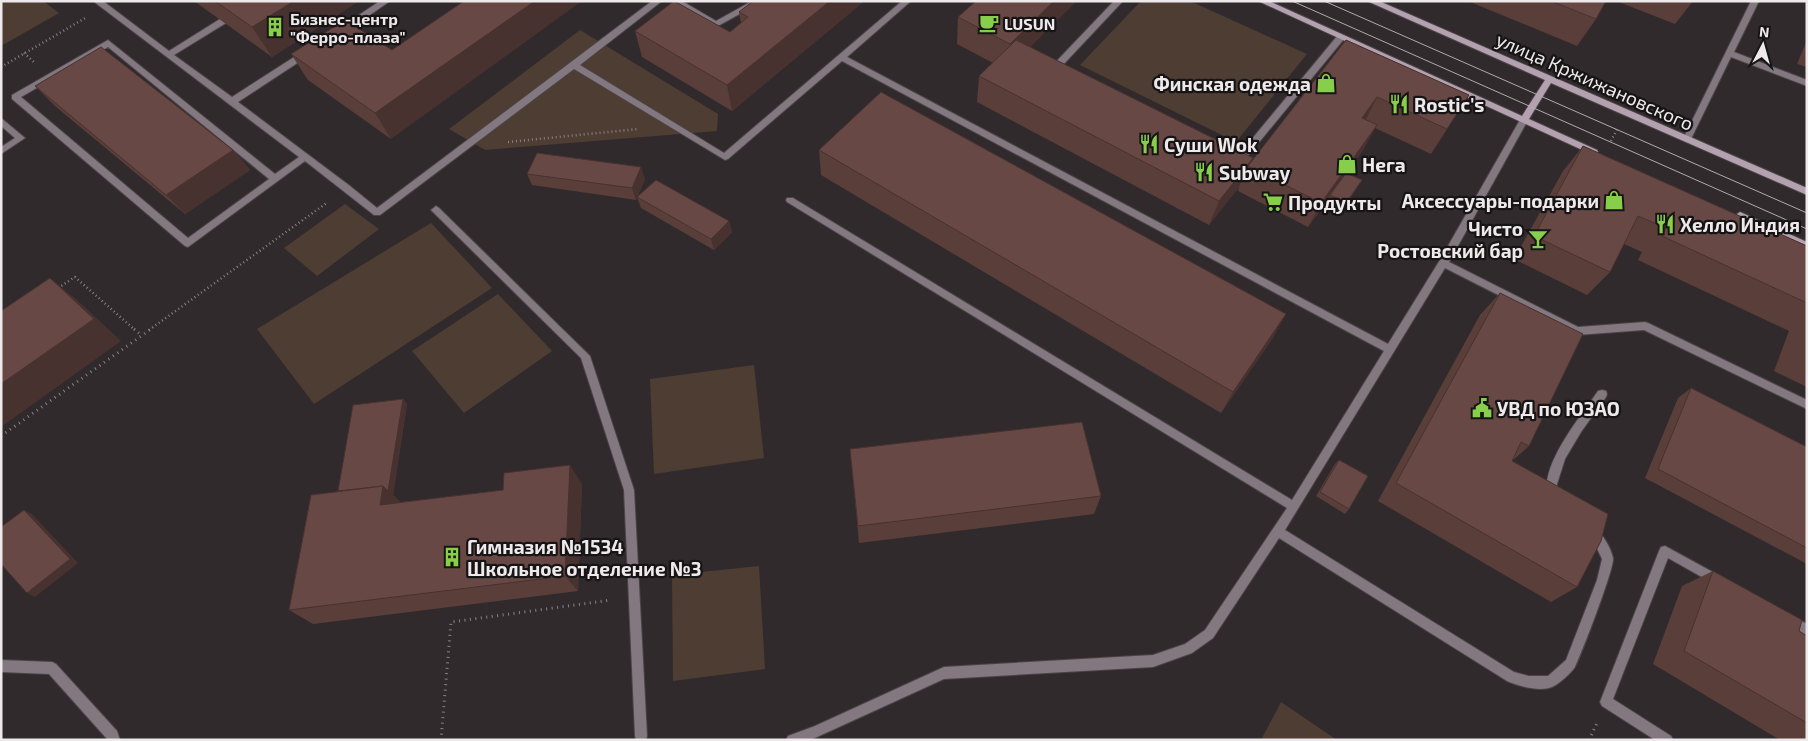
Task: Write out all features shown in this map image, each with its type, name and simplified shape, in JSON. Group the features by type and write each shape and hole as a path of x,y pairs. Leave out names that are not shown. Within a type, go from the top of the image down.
{"street":[{"path":"1262,1 1603,156"},
{"name":"улица Кржижановского","path":"1371,1 1807,192"},
{"path":"1524,120 1550,80"},
{"path":"1727,211 1807,246"}],"lane":[{"path":"330,38 386,1"},
{"path":"100,4 347,188 377,213 658,1"},
{"path":"676,1 716,24 759,1"},
{"path":"574,65 725,156 907,1"},
{"path":"1064,72 1055,68 1119,1"},
{"path":"1687,139 1755,1"},
{"path":"168,55 223,21"},
{"path":"1230,157 1239,161 1341,37"},
{"path":"275,179 108,43 15,97 188,243 305,157"},
{"path":"231,102 314,48"},
{"path":"1730,53 1807,83"},
{"path":"841,57 1388,349"},
{"path":"792,740 818,731 944,673 1153,662 1188,649 1210,634 1294,507 1388,349 1443,262 1524,120"},
{"path":"1,121 21,138 1,150"},
{"path":"790,200 1294,507"},
{"path":"436,210 585,356 629,490 641,736"},
{"path":"1443,262 1576,330 1645,326 1807,405"},
{"path":"1556,505 1550,486 1556,464 1602,394"},
{"path":"1277,531 1511,677 1528,682 1550,682 1570,664 1603,580 1608,559 1597,536 1583,526"},
{"path":"1667,740 1606,702 1666,552 1724,584"},
{"path":"1782,616 1807,630"},
{"path":"1,666 52,668 113,735 114,740"}],"path":[{"path":"1,67 100,4"},
{"path":"507,142 674,126"},
{"path":"1,436 347,188"},
{"path":"50,293 75,277 141,336"},
{"path":"441,740 451,622 634,597"}],"shaded area":[{"path":"1,1 43,1 59,13 1,46"},
{"path":"1141,1 1190,1 1307,54 1236,142 1080,65"},
{"path":"580,30 718,114 717,131 485,150 449,129"},
{"path":"345,204 379,229 317,276 284,248"},
{"path":"431,223 492,288 314,404 257,329"},
{"path":"498,294 552,351 464,413 412,351"},
{"path":"754,365 764,458 654,474 650,379"},
{"path":"759,566 765,669 673,681 672,575"},
{"path":"1281,702 1337,740 1261,740"}],"building":[{"path":"215,1 294,1 252,27"},
{"path":"464,1 535,1 375,113 291,54 345,20 392,50"},
{"path":"674,1 730,32 748,17 739,12 753,1 830,1 727,85 635,31"},
{"path":"976,1 1054,1 1010,44 958,17"},
{"path":"1551,1 1606,1 1596,19"},
{"path":"1016,40 1253,158 1219,201 979,76"},
{"path":"1346,40 1469,95 1447,129 1377,97 1362,118 1377,125 1321,203 1248,166"},
{"path":"101,47 233,150 166,195 35,86"},
{"path":"881,92 1286,314 1233,392 819,150"},
{"path":"1583,146 1807,246 1807,303 1662,236 1666,228 1638,216 1610,272 1534,236"},
{"path":"537,153 641,167 632,188 527,174"},
{"path":"1346,173 1362,180 1346,203 1330,195"},
{"path":"656,180 729,221 711,239 637,197"},
{"path":"50,278 94,319 1,384 1,311"},
{"name":"УВД по ЮЗАО","path":"1500,293 1583,334 1529,446 1521,442 1512,461 1608,514 1601,541 1577,587 1396,483"},
{"path":"1691,388 1807,447 1807,548 1658,469"},
{"path":"403,399 388,491 383,486 338,491 353,405"},
{"path":"1082,422 1101,496 858,526 850,449"},
{"path":"1339,460 1368,476 1349,509 1320,492"},
{"name":"Гимназия №1534 Школьное отделение №3","path":"570,465 565,576 289,610 311,495 383,486 380,505 503,490 504,473"},
{"path":"24,510 70,559 27,593 1,564 1,527"},
{"path":"1713,571 1802,620 1799,631 1807,636 1807,723 1684,651"}],"tram line":[{"path":"1292,1 1807,229"},
{"path":"1324,1 1807,213"}],"place":[{"name":"LUSUN","path":"989,23"},
{"name":"Бизнес-центр \"Ферро-плаза\"","path":"275,27"},
{"name":"Финская одежда","path":"1326,83"},
{"name":"Rostic's","path":"1399,104"},
{"name":"Суши Wok","path":"1149,144"},
{"name":"Нега","path":"1347,164"},
{"name":"Subway","path":"1204,172"},
{"name":"Аксессуары-подарки","path":"1614,200"},
{"name":"Продукты","path":"1273,202"},
{"name":"Хелло Индия","path":"1665,224"},
{"name":"Чисто Ростовский бар","path":"1538,239"},
{"name":"УВД по ЮЗАО","path":"1482,408"},
{"name":"Гимназия №1534 Школьное отделение №3","path":"452,557"}]}
